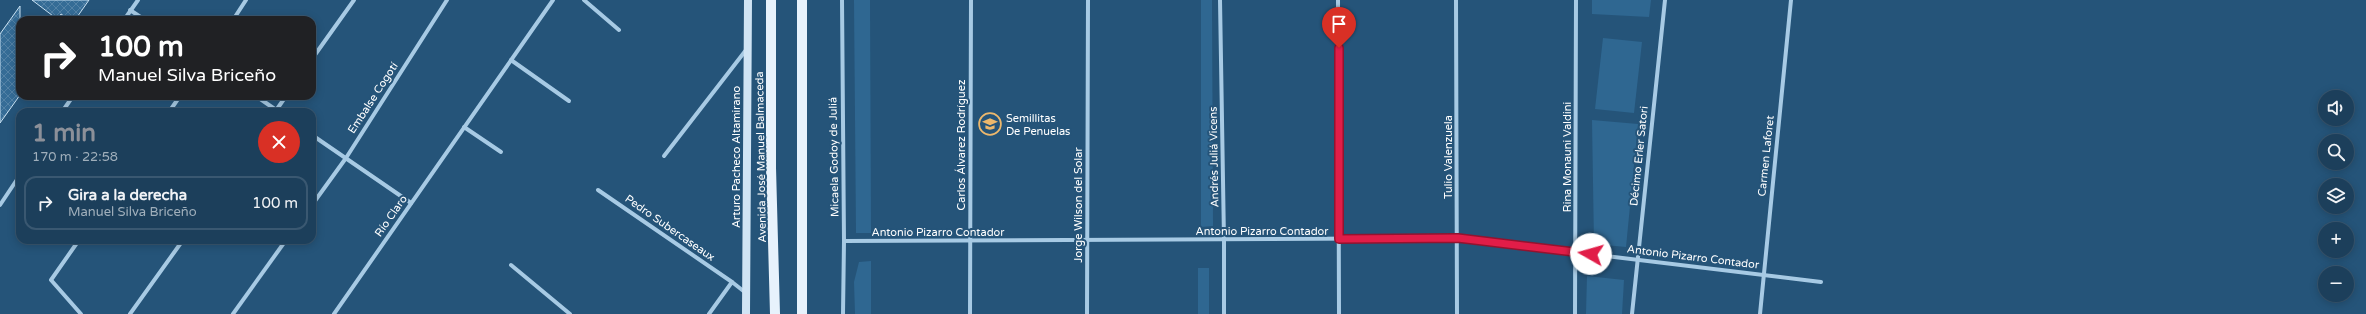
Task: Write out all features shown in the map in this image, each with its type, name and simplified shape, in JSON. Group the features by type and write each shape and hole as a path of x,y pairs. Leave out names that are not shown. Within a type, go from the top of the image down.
{"main road":[{"name":"Avenida José Manuel Balmaceda","path":"771,0 771,168 776,314"},
{"path":"802,0 802,314"}],"street":[{"path":"126,16 138,0"},
{"path":"235,16 246,0"},
{"path":"316,54 354,0"},
{"name":"Embalse Cogotí","path":"316,199 346,158 447,0"},
{"name":"Río Claro","path":"334,314 553,0"},
{"path":"584,0 619,30"},
{"name":"Arturo Pacheco Altamirano","path":"746,314 748,0"},
{"name":"Micaela Godoy de Juliá","path":"842,0 844,241 843,314"},
{"name":"Carlos Álvarez Rodríguez","path":"970,314 969,241 971,0"},
{"name":"Jorge Wilson del Solar","path":"1087,314 1086,241 1088,0"},
{"name":"Andrés Juliá Vicens","path":"1220,0 1224,314"},
{"path":"1338,0 1339,314"},
{"name":"Tulio Valenzuela","path":"1456,0 1458,238 1457,314"},
{"name":"Rina Monauni Valdini","path":"1575,314 1576,0"},
{"name":"Décimo Erler Satori","path":"1632,314 1665,0"},
{"name":"Carmen Laforet","path":"1760,314 1790,0"},
{"path":"130,10 139,16"},
{"path":"664,156 748,48"},
{"path":"511,60 570,101"},
{"path":"262,100 273,108"},
{"path":"464,127 501,152"},
{"path":"316,137 411,203"},
{"path":"0,205 16,181"},
{"name":"Pedro Subercaseaux","path":"598,190 732,282 747,294"},
{"name":"Antonio Pizarro Contador","path":"844,241 1458,238 1821,282"},
{"path":"76,244 50,280 81,314"},
{"path":"130,314 180,244"},
{"path":"233,314 283,244"},
{"path":"511,265 570,314"},
{"path":"709,314 732,282"}],"shaded area":[{"path":"854,0 870,0 871,233 856,233"},
{"path":"1201,0 1212,0 1213,226 1201,227"},
{"path":"1592,0 1651,0 1649,17 1592,14"},
{"path":"1603,38 1642,42 1634,113 1595,109"},
{"path":"1592,120 1638,124 1626,247 1594,244"},
{"path":"871,261 871,314 855,314 854,282 859,262"},
{"path":"1198,268 1209,268 1209,314 1198,314"},
{"path":"1587,276 1624,280 1622,314 1586,314"}],"building":[{"path":"32,0 89,0 78,16 64,16 61,14 59,16 53,16"},
{"path":"20,6 20,16 16,16 16,100 0,123 0,34"}],"place":[{"name":"Semillitas De Penuelas","path":"990,124"}],"route":[{"path":"1339,48 1339,239 1458,238 1591,254"}]}
